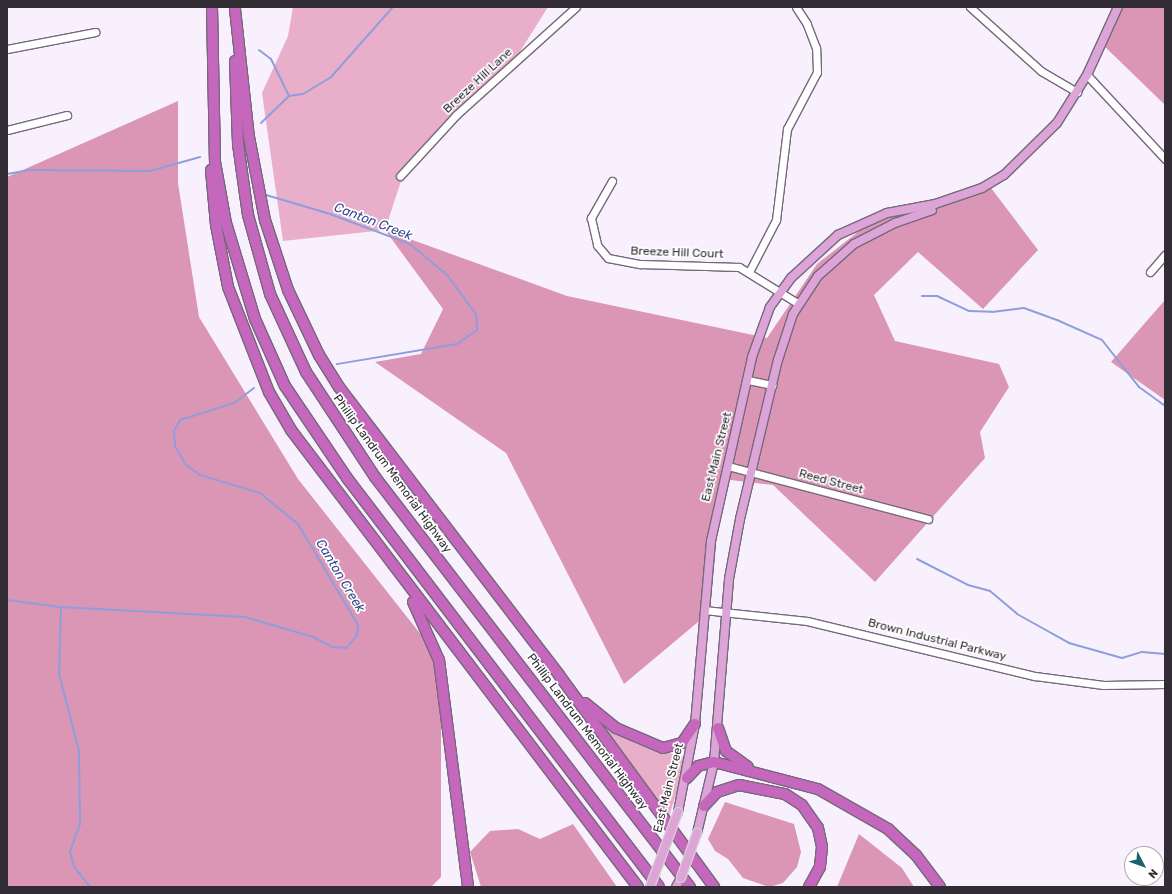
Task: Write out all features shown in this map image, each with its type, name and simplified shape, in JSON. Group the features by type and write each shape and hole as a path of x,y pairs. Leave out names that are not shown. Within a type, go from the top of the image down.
{"highway":[{"path":"212,7 211,181 216,225 228,287 248,343 291,430 392,566 638,887"},
{"path":"235,8 258,191 278,262 300,318 339,387 559,675 714,887"},
{"name":"Phillip Landrum Memorial Highway","path":"235,8 236,120 248,215 270,294 306,372 371,471 690,887"},
{"path":"212,112 215,162 232,250 255,319 294,403 347,478 660,887"},
{"path":"392,566 423,620 439,660 468,887"},
{"path":"559,675 601,717 648,743 673,747 682,742 695,724"},
{"path":"718,728 726,751 756,772"},
{"path":"687,778 698,766 714,762 818,789 873,818 909,847 940,887"},
{"path":"704,806 721,790 740,785 785,794 802,805 818,828 822,847 820,867 809,887"}],"main road":[{"name":"East Main Street","path":"676,887 681,878 696,833 714,762 733,556 772,385 799,304 818,276 854,244 895,223 952,203 1004,175 1042,139 1077,92 1087,75 1118,7"},
{"name":"East Main Street","path":"650,887 664,857 687,778 695,724 711,541 748,380 765,318 781,293 823,246 863,222 977,190"}],"street":[{"name":"Breeze Hill Lane","path":"400,176 456,115 576,7"},
{"path":"749,272 776,220 782,193 787,129 817,72 816,48 808,24 796,7"},
{"path":"970,7 1041,71 1077,92"},
{"path":"7,49 94,32"},
{"path":"1087,75 1165,158"},
{"path":"7,130 67,115"},
{"name":"Breeze Hill Court","path":"612,181 592,218 597,244 608,258 640,264 728,265 749,272 799,304"},
{"path":"1150,272 1165,256"},
{"path":"748,380 772,385"},
{"name":"Reed Street","path":"728,466 928,519"},
{"name":"Brown Industrial Parkway","path":"704,610 727,610 807,621 1035,676 1103,685 1165,684"}],"shaded area":[{"path":"293,7 548,7 509,69 403,175 385,230 283,241 262,93 288,36"},
{"path":"1117,7 1165,7 1165,105 1100,42"},
{"path":"178,101 178,183 199,317 298,479 441,660 441,877 431,887 7,887 7,177"},
{"path":"988,184 1038,250 983,309 918,252 874,295 895,341 999,364 1009,387 980,432 985,458 875,582 773,485 722,479 710,612 624,684 506,453 375,362 421,354 443,309 385,230 567,296 767,338 817,264 882,213"},
{"path":"1165,300 1165,400 1111,362"},
{"path":"601,722 635,743 687,758 669,817"},
{"path":"725,802 794,824 801,852 797,867 783,883 769,887 743,878 728,859 715,851 708,839"},
{"path":"573,824 617,887 481,887 470,852 490,831 518,829 540,839"},
{"path":"859,834 902,868 914,887 837,887"}],"waterway":[{"name":"Canton Creek","path":"261,123 289,96 303,94 331,77 393,7"},
{"path":"259,50 271,59 289,96"},
{"path":"7,174 30,170 150,171 200,157"},
{"name":"Canton Creek","path":"266,195 330,214 410,244 447,275 476,314 477,330 457,344 337,364"},
{"path":"922,296 937,296 969,311 992,312 1024,308 1057,320 1102,340 1139,387 1165,406"},
{"name":"Canton Creek","path":"7,600 61,607 245,617 313,637 333,647 347,648 357,635 358,625 298,524 260,493 200,475 186,465 175,446 174,431 180,420 234,403 254,388"},
{"path":"917,559 968,585 990,591 1017,614 1069,643 1122,658 1142,652 1165,654"},
{"path":"61,607 59,674 79,751 80,824 70,851 74,867 90,887"}]}
